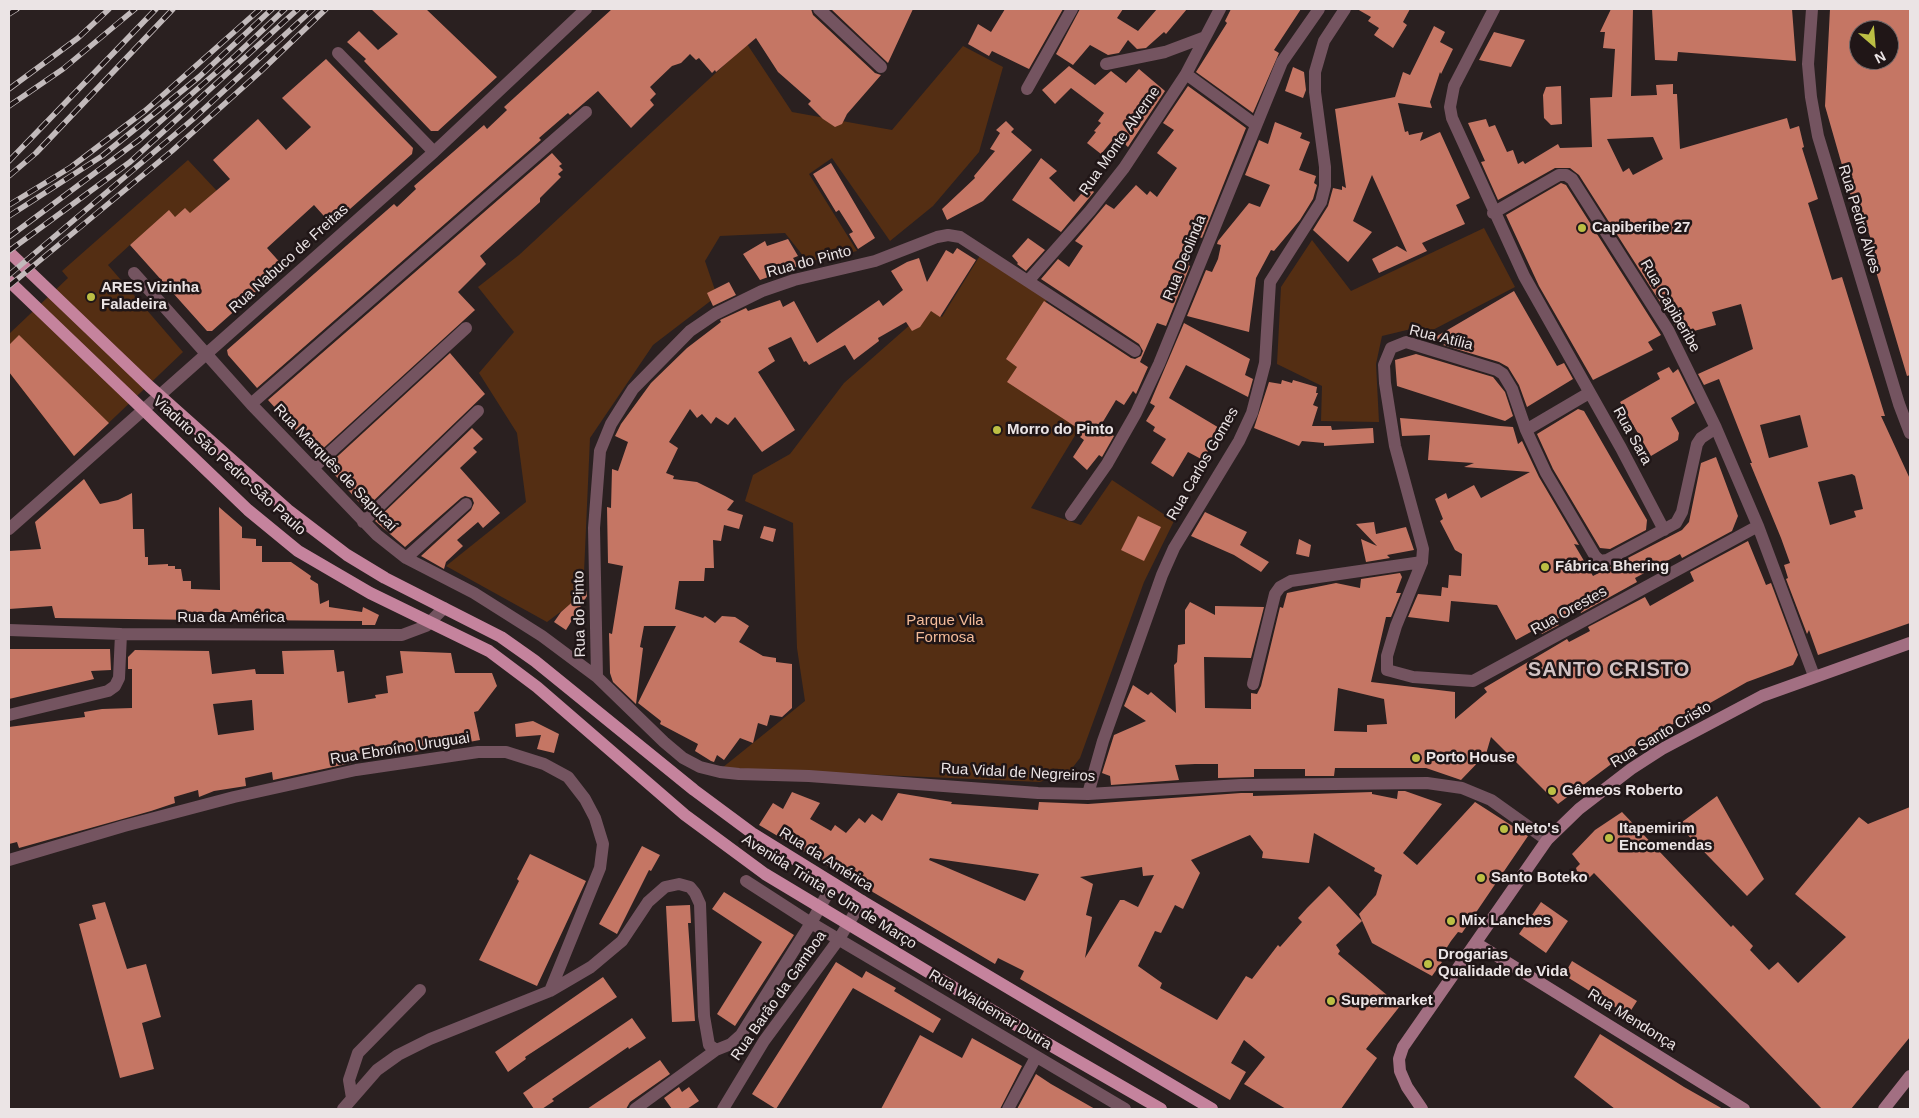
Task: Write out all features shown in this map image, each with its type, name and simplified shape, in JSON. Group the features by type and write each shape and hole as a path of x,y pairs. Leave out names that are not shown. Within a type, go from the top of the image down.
{"main road":[{"name":"Viaduto São Pedro-São Paulo","path":"9,252 164,399 288,510 347,555"},
{"name":"Viaduto São Pedro-São Paulo","path":"9,281 248,510 286,542 362,588 466,639 507,664"},
{"name":"Rua da América","path":"347,555 385,578 501,637 535,662 694,790 752,833 833,884 1212,1109"},
{"name":"Rua Santo Cristo","path":"1422,1109 1402,1077 1399,1064 1400,1053 1407,1040 1547,840 1579,809 1631,769 1662,749 1762,696 1910,643"},
{"name":"Avenida Trinta e Um de Março","path":"507,664 538,687 685,815 765,874 1038,1038 1161,1109"},
{"name":"Rua Mendonça","path":"1476,943 1744,1109"},
{"path":"1884,1109 1910,1076"}],"street":[{"name":"Rua Nabuco de Freitas","path":"9,529 434,152 586,9"},
{"path":"819,9 881,67"},
{"path":"1027,89 1072,9"},
{"name":"Rua Monte Alverne","path":"1028,281 1090,211 1124,168 1186,74 1220,9"},
{"name":"Rua Deolinda","path":"1071,515 1107,464 1136,413 1282,62 1319,9"},
{"name":"Rua Carlos Gomes","path":"1088,794 1103,741 1162,575 1174,548 1239,441 1252,413 1265,364 1270,282 1321,202 1325,186 1325,167 1315,92 1315,72 1324,41 1345,9"},
{"name":"Rua Sara","path":"1494,9 1454,86 1450,107 1452,118 1493,213 1540,306 1590,392 1664,530"},
{"name":"Rua Pedro Alves","path":"1812,9 1808,64 1810,97 1818,136 1896,394 1910,433"},
{"path":"1106,64 1165,52 1205,37"},
{"path":"338,53 434,152"},
{"path":"1186,74 1256,125"},
{"path":"251,404 586,112"},
{"name":"Rua Capiberibe","path":"1493,213 1559,175 1570,176 1668,330 1716,428"},
{"name":"Rua do Pinto","path":"597,677 594,528 600,452 611,424 633,390 690,331 715,314 762,291 794,280 875,261 937,236 948,235 960,237 1135,351"},
{"name":"Rua Marquês de Sapucaí","path":"134,273 251,404 363,522 406,558 482,598 542,636 597,677"},
{"path":"313,468 466,328"},
{"name":"Rua Atília","path":"1387,670 1387,656 1396,626 1422,562 1421,536 1395,446 1385,383 1384,366 1391,348 1406,342 1497,370 1510,385 1526,430 1546,473 1597,559 1607,560 1664,530"},
{"path":"1526,430 1590,392"},
{"path":"363,522 478,411"},
{"path":"1664,530 1676,523 1681,517 1698,440 1716,428 1758,526 1814,676"},
{"path":"406,558 466,504"},
{"name":"Rua Orestes","path":"1387,670 1413,677 1473,681 1758,526"},
{"path":"1254,684 1275,594 1280,587 1291,581 1422,562"},
{"name":"Rua da América","path":"9,630 121,634 402,635 426,626 444,608"},
{"path":"9,715 98,695 115,686 120,671 121,634"},
{"name":"Rua Vidal de Negreiros","path":"597,677 683,758 700,767 720,772 819,776 1038,793 1088,794 1241,785 1427,783 1462,788 1491,800 1547,840"},
{"name":"Rua Ebroíno Uruguai","path":"9,860 124,826 356,770 478,752 506,752 544,764 568,777 588,805 601,830 603,844 600,868 550,991"},
{"name":"Rua Waldemar Dutra","path":"746,882 811,923 1125,1109"},
{"path":"343,1109 377,1070 398,1055 430,1039 550,991 591,967 622,941 648,902 665,886 680,884 690,887 696,893 700,904 706,1031 709,1046 716,1050"},
{"path":"635,1109 716,1050 731,1044 748,1026 833,884"},
{"name":"Rua Barão da Gamboa","path":"723,1109 764,1041 839,939 862,901"},
{"path":"352,1098 349,1080 358,1054 420,990"},
{"path":"1008,1109 1036,1056"}],"green space":[{"path":"747,44 792,112 892,130 963,46 1003,67 979,152 933,206 890,241 832,158 809,174 857,251 808,262 785,233 720,236 705,261 717,296 653,345 590,438 583,595 547,622 446,566 526,502 517,433 479,373 514,332 478,287 519,255"},
{"name":"ARES Vizinha Faladeira","path":"188,160 217,191 142,256 131,244 108,265 183,352 74,456 9,372 9,334 68,278 62,271"},
{"path":"1484,228 1515,287 1427,333 1411,329 1382,336 1376,364 1379,422 1321,421 1322,386 1277,364 1281,287 1312,240 1351,291"},
{"name":"Parque Vila Formosa","path":"981,254 1048,298 1013,359 1088,414 1031,508 1081,525 1112,480 1174,521 1144,582 1080,758 1070,771 1040,782 722,768 805,701 797,648 793,523 745,501 753,475 790,454 844,383 928,309 942,317"}],"building":[{"path":"371,9 426,9 497,77 438,131 431,131 364,61 366,59 347,42 359,31 378,50 398,34"},
{"path":"612,9 811,9 813,15 875,73 881,75 847,114 842,124 835,127 823,119 808,104 811,101 778,72 756,38 716,72 715,70 712,73 699,58 696,60 690,54 681,63 672,66 650,87 656,94 650,100 654,105 631,128 598,91 539,138 541,140 257,388 228,355 227,350 394,204 397,207 416,189 414,186 484,125 487,129 507,110 504,107"},
{"path":"831,9 913,9 888,63"},
{"path":"1005,9 1063,9 1029,69 992,51 989,56 968,44 978,24 991,32"},
{"path":"1080,9 1123,9 1117,18 1138,31 1157,9 1187,9 1166,34 1164,32 1146,48 1137,49 1128,40 1119,53 1108,55 1090,45 1073,65 1056,54"},
{"path":"1231,9 1301,9 1274,50 1279,53 1253,113 1196,72 1227,23 1225,21"},
{"path":"1357,9 1410,9 1403,22 1407,25 1393,48 1374,35 1379,28 1368,21 1371,17"},
{"path":"1611,9 1633,9 1631,96 1657,95 1656,85 1673,84 1673,94 1677,94 1680,149 1787,118 1790,129 1799,126 1804,147 1802,148 1818,199 1808,203 1832,280 1842,277 1885,416 1881,416 1910,479 1910,623 1818,655 1809,630 1807,634 1786,579 1788,578 1784,565 1790,563 1719,379 1704,385 1698,374 1753,349 1741,304 1712,312 1716,325 1683,334 1681,327 1676,327 1579,175 1570,168 1555,168 1498,200 1481,162 1485,161 1468,123 1486,119 1489,127 1495,125 1507,152 1513,150 1518,164 1523,161 1525,164 1558,144 1560,148 1592,147 1590,98 1612,97 1615,49 1603,48 1605,32 1600,32","holes":["1653,137 1663,159 1633,175 1629,168 1623,172 1607,139","1800,415 1808,447 1769,458 1760,425","1852,474 1855,476 1863,509 1854,511 1856,517 1830,525 1818,482"]},
{"path":"1652,9 1792,9 1796,61 1678,52 1677,61 1655,60"},
{"path":"1830,9 1910,9 1910,375 1907,376 1875,268 1879,267 1872,243 1860,205 1854,207 1825,106"},
{"path":"1434,26 1445,32 1440,42 1453,49 1441,74 1440,72 1430,102 1432,108 1398,103 1405,132 1408,131 1409,135 1423,132 1420,141 1440,132 1470,198 1456,205 1465,224 1422,243 1427,251 1379,273 1372,259 1397,246 1407,252 1372,175 1353,221 1372,232 1348,262 1313,230 1328,206 1333,188 1342,190 1342,186 1346,188 1335,109 1395,97 1403,72 1410,75"},
{"path":"1494,32 1525,40 1511,67 1479,60"},
{"path":"326,59 413,148 412,154 332,225 314,205 267,248 284,267 212,331 207,331 130,245 169,210 175,217 185,208 190,213 230,179 213,160 258,119 286,150 311,127 282,98"},
{"path":"1069,66 1095,85 1111,71 1126,83 1139,69 1165,91 1128,147 1116,136 1101,154 1087,143 1096,132 1094,131 1101,123 1098,121 1104,113 1071,88 1055,104 1042,90"},
{"path":"1293,67 1304,72 1306,90 1303,98 1285,91"},
{"path":"1188,86 1246,128 1202,238 1197,236 1188,265 1190,266 1166,326 1157,323 1140,362 1148,367 1136,394 1133,391 1124,405 1116,400 1101,425 1110,430 1109,433 1114,436 1102,457 1099,455 1087,470 1073,457 1084,440 1080,437 1082,434 1078,431 1079,429 1007,382 1017,367 1006,359 1044,301 1131,358 1135,359 1141,356 1143,351 1139,344 1041,279 1058,259 1069,267 1083,246 1075,241 1106,204 1114,209 1136,185 1147,195 1150,191 1157,197 1177,168 1157,153 1174,130 1163,123"},
{"path":"1561,86 1562,124 1551,125 1544,118 1543,95 1546,87"},
{"path":"1006,121 1014,129 1011,132 1032,150 983,201 947,220 942,209 975,178 974,176 995,151 990,149 1000,133 996,130"},
{"path":"1275,122 1302,133 1300,138 1310,142 1299,170 1316,176 1314,183 1317,185 1313,199 1300,220 1274,251 1271,250 1256,278 1249,332 1187,316 1206,270 1212,272 1218,259 1221,245 1217,244 1218,241 1249,203 1260,207 1270,185 1245,175 1259,140 1268,144"},
{"path":"552,153 562,164 559,166 563,170 558,174 561,177 540,198 540,202 480,256 486,264 458,292 475,310 317,454 268,400"},
{"path":"1041,158 1057,171 1049,178 1074,202 1088,186 1094,192 1061,232 1012,200"},
{"path":"831,163 875,238 858,249 849,234 853,232 839,210 836,212 813,174"},
{"path":"1561,183 1566,185 1661,335 1648,342 1653,350 1593,380 1539,286 1506,215"},
{"path":"1028,238 1045,250 1026,271 1017,264 1012,256"},
{"path":"788,239 798,256 793,258 798,266 760,280 743,254 765,241 767,246"},
{"path":"957,248 976,260 940,317 931,311 920,327 912,331 906,322 878,338 879,341 854,360 845,345 809,365 806,361 804,362 791,337 768,348 775,361 758,372 795,430 762,452 735,417 728,425 716,417 711,424 702,414 697,418 690,409 669,442 678,448 666,473 674,476 673,479 697,482 725,496 734,501 727,510 743,515 739,529 724,525 721,541 713,540 714,568 705,568 704,581 679,581 675,609 703,618 705,616 715,623 722,616 735,617 749,626 739,642 763,656 776,658 776,662 792,664 792,708 782,717 770,715 767,726 758,723 753,743 740,738 724,760 717,755 714,762 711,761 695,751 698,744 660,724 661,721 638,703 676,626 644,626 640,647 643,648 636,704 613,682 610,673 609,633 612,634 623,566 608,563 607,507 611,508 612,469 618,471 628,442 615,436 621,424 651,383 687,348 721,322 720,320 746,308 748,311 780,300 783,307 794,301 817,343 879,300 883,306 903,290 891,271 919,258 927,282 946,250 953,254"},
{"path":"729,282 736,295 713,306 707,293"},
{"path":"1514,291 1557,366 1564,363 1573,379 1527,407 1519,385 1508,367 1499,362 1443,345 1447,343 1432,339"},
{"path":"1184,323 1250,359 1245,375 1253,379 1248,397 1186,365 1169,398 1221,429 1203,460 1188,452 1173,477 1151,463 1166,439 1153,431 1155,427 1146,421 1155,406 1150,403"},
{"path":"19,335 109,423 74,456 9,372 9,345"},
{"path":"450,353 485,394 365,509 327,466"},
{"path":"1416,354 1493,377 1505,392 1513,416 1505,421 1397,386 1395,360"},
{"path":"1669,367 1673,373 1678,369 1695,403 1671,418 1679,433 1678,440 1651,456 1620,402 1660,379 1657,373"},
{"path":"1282,380 1292,383 1293,380 1317,387 1316,393 1318,393 1313,405 1318,407 1312,426 1331,426 1332,430 1373,428 1374,443 1324,446 1324,443 1302,441 1299,446 1254,428 1269,382 1281,384"},
{"path":"1578,409 1584,411 1647,520 1646,530 1610,549 1600,548 1553,469 1537,434"},
{"path":"1400,418 1513,427 1518,444 1522,441 1539,477 1579,545 1574,544 1593,576 1682,530 1689,522 1701,463 1716,457 1738,516 1732,531 1682,558 1680,554 1635,578 1637,582 1581,613 1579,608 1556,620 1559,625 1542,634 1538,628 1516,640 1497,605 1451,601 1449,622 1408,617 1418,594 1441,596 1442,587 1448,588 1449,575 1461,576 1462,554 1455,550 1440,521 1443,519 1435,499 1446,493 1448,499 1474,485 1481,498 1530,472 1464,467 1474,463 1428,460 1430,435 1402,436"},
{"path":"472,428 483,439 473,448 477,452 460,468 500,513 483,528 478,522 457,540 463,546 446,562 444,569 421,556 471,510 474,503 472,498 465,496 461,498 405,547 375,521"},
{"path":"84,479 100,504 118,500 132,493 133,529 144,529 145,557 148,557 148,565 168,564 168,566 175,566 175,569 181,569 183,581 191,581 191,589 220,590 219,507 242,527 242,538 256,539 256,546 262,546 262,562 291,562 311,576 310,579 318,584 320,604 329,600 329,607 362,612 363,607 379,615 375,625 362,625 362,621 238,620 238,612 201,612 201,620 55,618 52,606 9,609 9,551 41,549 35,522"},
{"path":"1205,512 1247,532 1240,545 1269,562 1261,572 1234,555 1191,536"},
{"path":"1138,516 1161,527 1144,561 1121,550"},
{"path":"1374,522 1376,534 1406,527 1414,550 1387,555 1390,558 1366,562 1361,539 1377,546 1356,524"},
{"path":"764,526 776,529 773,542 760,538"},
{"path":"1299,539 1311,545 1309,557 1296,554"},
{"path":"1748,541 1766,585 1771,583 1798,655 1793,665 1747,682 1638,744 1558,804 1491,737 1486,754 1461,780 1426,768 1335,768 1334,776 1305,776 1305,769 1254,769 1254,777 1218,778 1218,764 1195,764 1175,765 1179,780 1111,785 1110,776 1102,773 1114,735 1146,721 1124,706 1133,685 1148,695 1151,692 1176,713 1174,665 1177,662 1178,645 1185,644 1185,610 1190,602 1215,615 1215,606 1264,607 1251,658 1204,657 1205,708 1251,709 1251,693 1257,694 1261,686 1280,607 1283,608 1287,593 1336,583 1360,588 1361,579 1400,573 1402,577 1396,593 1401,593 1391,617 1386,617 1371,682 1455,692 1455,719 1487,692 1484,688 1567,639 1569,642 1590,631 1588,627 1645,597 1650,606 1694,581 1690,572","holes":["1338,688 1384,699 1387,724 1367,725 1367,732 1334,731"]},
{"path":"586,590 587,596 566,630 554,622 561,612"},
{"path":"9,649 110,649 111,670 91,671 94,679 9,699"},
{"path":"135,650 209,651 212,674 255,669 256,674 284,674 282,651 334,650 337,672 344,671 348,703 376,698 375,695 388,693 386,676 403,673 400,651 451,653 455,673 492,673 497,686 478,711 474,712 480,740 397,755 396,748 355,754 356,762 273,780 272,772 245,778 246,786 214,791 199,797 198,790 174,797 175,803 151,811 19,848 17,842 9,844 9,727 85,717 84,712 102,709 132,708 132,669 128,669 128,657","holes":["252,700 254,730 218,735 213,704"]},
{"path":"533,721 559,734 554,753 537,749 541,735 516,737 515,724"},
{"path":"1398,791 1405,791 1442,804 1403,853 1417,865 1475,802 1528,836 1462,933 1458,932 1451,941 1439,960 1442,962 1432,976 1372,943 1359,914 1376,895 1382,875 1374,871 1375,868 1314,833 1309,863 1262,858 1263,852 1250,835 1191,860 1200,873 1183,909 1175,905 1161,933 1155,931 1138,966 1162,983 1160,988 1217,1020 1246,976 1252,979 1278,945 1280,947 1302,922 1298,918 1329,886 1362,921 1336,945 1340,951 1338,954 1400,1006 1366,1049 1377,1058 1341,1109 1286,1109 1244,1084 1265,1057 1244,1040 1231,1063 1246,1072 1230,1100 1020,979 1024,971 998,958 995,964 759,825 773,803 783,809 792,792 820,803 810,819 831,831 835,825 846,833 859,818 865,823 872,814 882,821 898,793 952,802 951,804 1038,810 1039,802 1088,804 1241,793 1253,793 1253,796 1372,792 1372,794 1397,799","holes":["930,858 1015,870 1039,874 1025,901 929,860","1142,867 1143,876 1154,875 1138,907 1120,900 1085,958 1092,917 1086,915 1093,884 1080,877"]},
{"path":"1717,796 1764,879 1747,896 1678,825"},
{"path":"1910,807 1910,1037 1851,1109 1822,1109 1594,873 1586,881 1577,871 1576,868 1580,864 1572,854 1595,830 1622,812 1731,927 1733,925 1753,946 1750,950 1769,970 1778,962 1798,983 1846,937 1795,894 1859,817 1868,824"},
{"path":"642,846 660,855 651,871 649,870 617,934 599,924"},
{"path":"530,854 586,881 537,986 479,960 519,881 517,879"},
{"path":"724,892 794,935 735,1026 717,1014 762,942 712,909"},
{"path":"105,902 127,969 146,964 161,1017 142,1023 154,1069 120,1078 79,924 96,919 92,905"},
{"path":"1541,902 1568,921 1546,953 1519,934"},
{"path":"690,905 691,923 688,923 695,1021 672,1022 666,906"},
{"path":"1572,961 1637,1001 1628,1015 1564,975"},
{"path":"836,962 862,978 866,971 896,988 894,991 941,1019 933,1033 853,988 776,1109 752,1094"},
{"path":"603,977 617,997 525,1057 526,1059 508,1072 495,1052"},
{"path":"632,1018 646,1038 629,1049 628,1047 552,1099 554,1101 542,1109 534,1109 523,1093"},
{"path":"1600,1034 1684,1087 1723,1109 1615,1109 1574,1077"},
{"path":"920,1035 962,1058 972,1038 1022,1066 1000,1109 881,1109"},
{"path":"660,1060 670,1074 630,1102 626,1109 587,1109"},
{"path":"1036,1074 1051,1084 1095,1109 1017,1109"},
{"path":"679,1087 682,1092 689,1087 699,1101 687,1109 672,1109 664,1098"}],"railway":[{"path":"9,14 17,9"},
{"path":"9,89 78,38 109,9"},
{"path":"9,106 63,69 135,9"},
{"path":"9,161 156,9"},
{"path":"9,176 36,153 173,9"},
{"path":"9,205 71,167 146,110 260,9"},
{"path":"9,216 102,156 199,77 272,9"},
{"path":"9,237 139,140 235,56 285,9"},
{"path":"9,251 130,162 298,9"},
{"path":"9,275 192,120 313,9"},
{"path":"9,286 172,151 260,72 326,9"}],"place":[{"name":"Capiberibe 27","path":"1582,228"},
{"name":"ARES Vizinha Faladeira","path":"91,297"},
{"name":"Morro do Pinto","path":"997,430"},
{"name":"Fábrica Bhering","path":"1545,567"},
{"name":"Porto House","path":"1416,758"},
{"name":"Gêmeos Roberto","path":"1552,791"},
{"name":"Neto's","path":"1504,829"},
{"name":"Itapemirim Encomendas","path":"1609,838"},
{"name":"Santo Boteko","path":"1481,878"},
{"name":"Mix Lanches","path":"1451,921"},
{"name":"Drogarias Qualidade de Vida","path":"1428,964"},
{"name":"Supermarket","path":"1331,1001"}],"district":[{"name":"SANTO CRISTO","path":"1609,670"}]}
